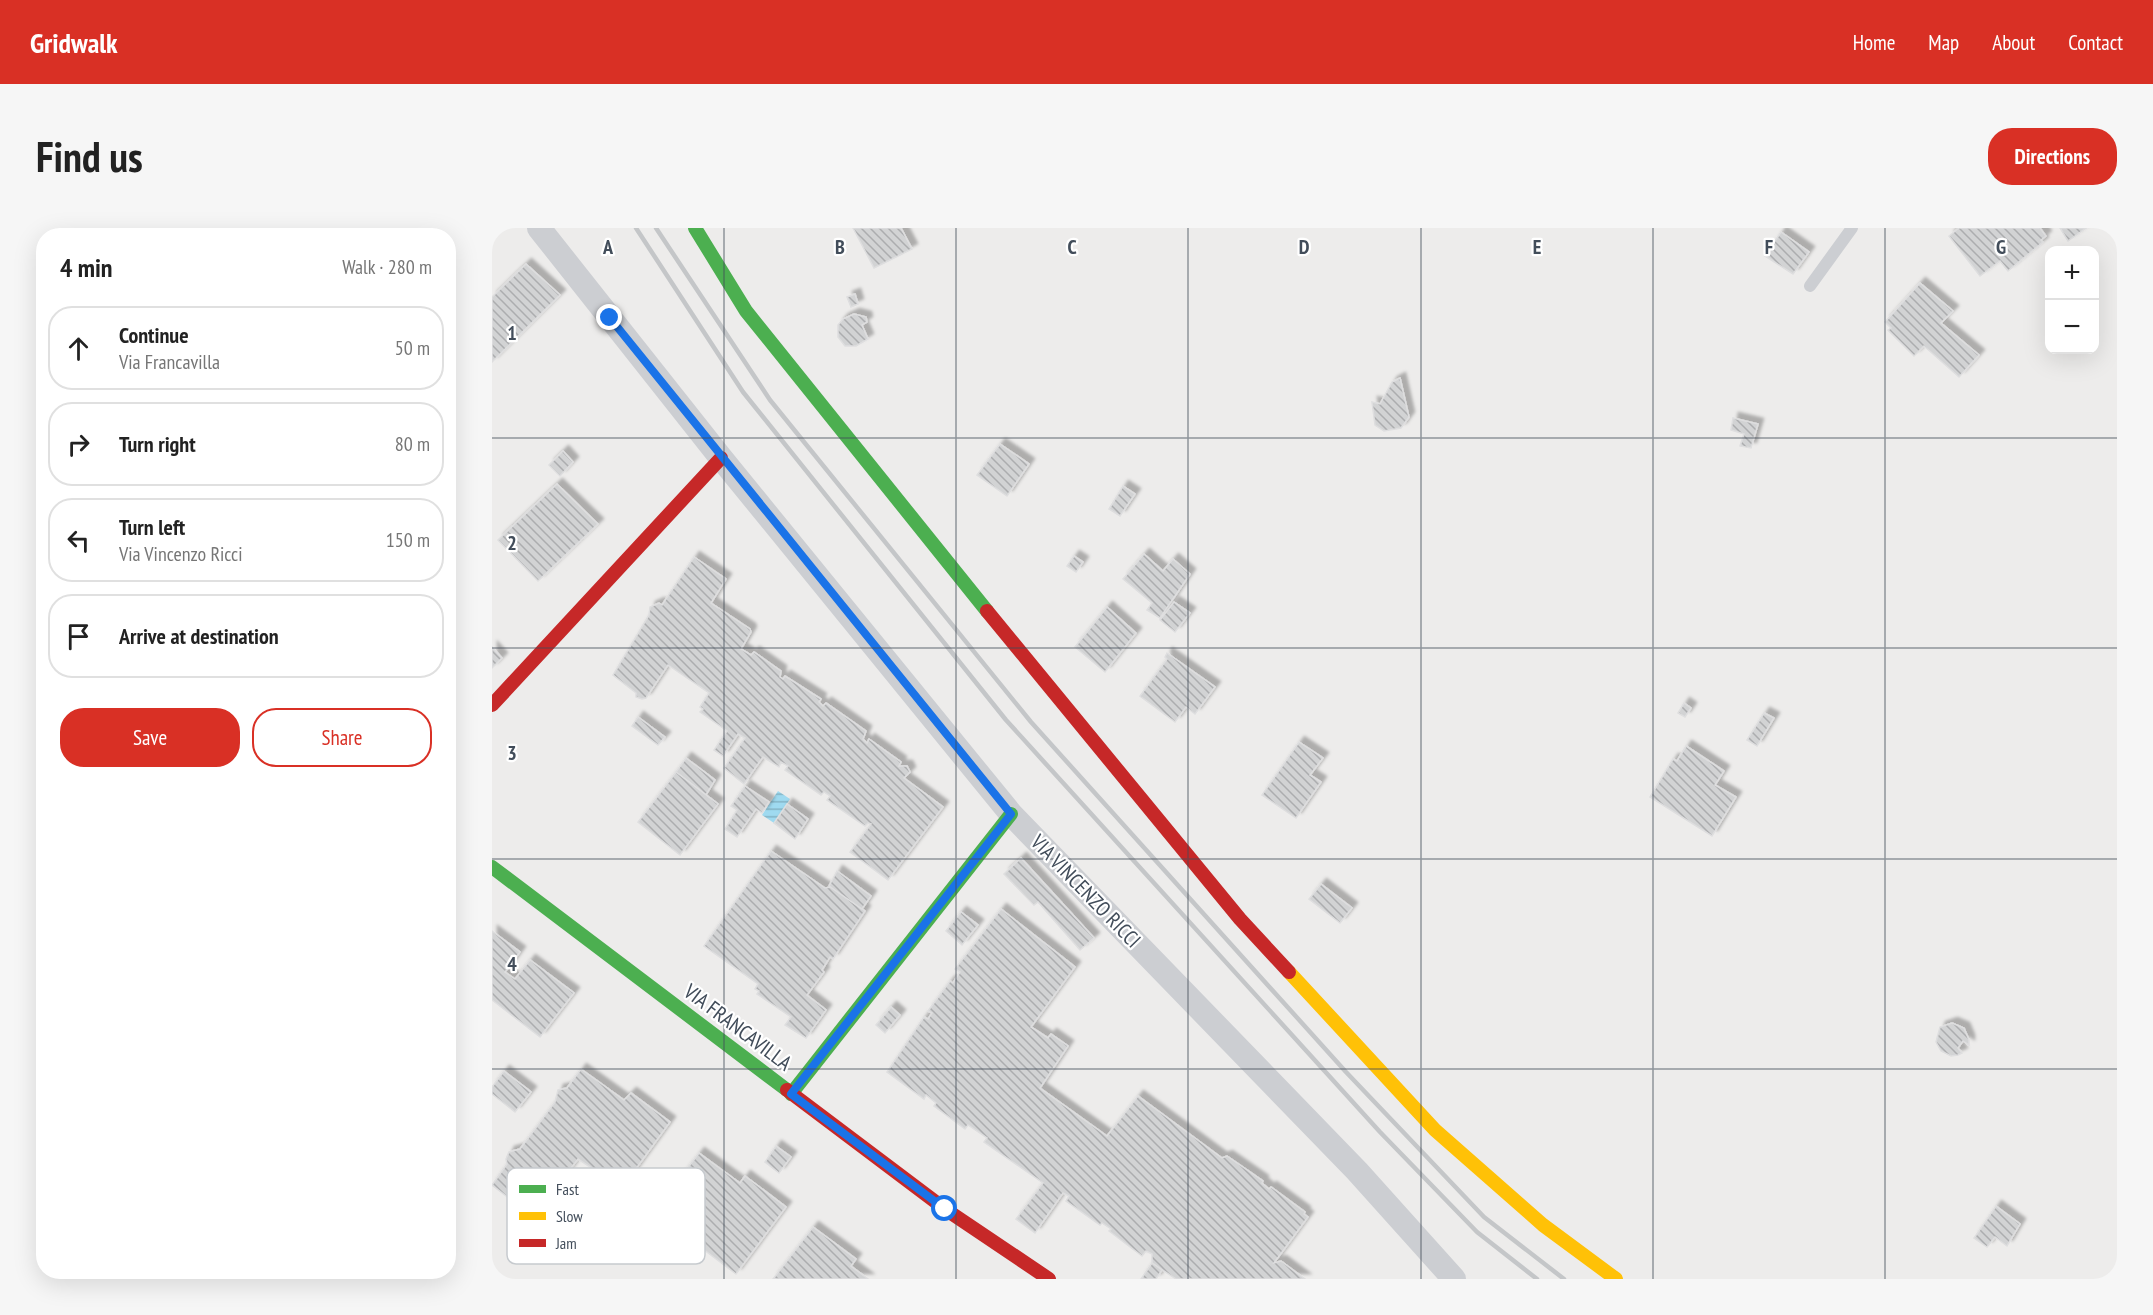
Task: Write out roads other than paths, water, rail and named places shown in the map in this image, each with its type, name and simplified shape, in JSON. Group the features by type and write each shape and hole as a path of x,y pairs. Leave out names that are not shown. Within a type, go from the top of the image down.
{"street":[{"name":"VIA VINCENZO RICCI","path":"539,228 721,459 1011,814 1357,1171 1454,1279"},
{"path":"695,228 746,311 870,470 1240,919 1435,1130 1543,1225 1616,1279"},
{"path":"492,705 721,459"},
{"path":"791,1094 1011,814"},
{"name":"VIA FRANCAVILLA","path":"492,867 945,1209 1049,1279"}],"lane":[{"path":"1810,286 1852,228"}],"water":[{"path":"778,791 790,799 774,823 762,815"}],"railway":[{"path":"636,228 743,392 1006,720 1380,1132 1477,1232 1537,1279"},
{"path":"656,228 770,400 1031,722 1346,1072 1484,1217 1564,1279"}]}
